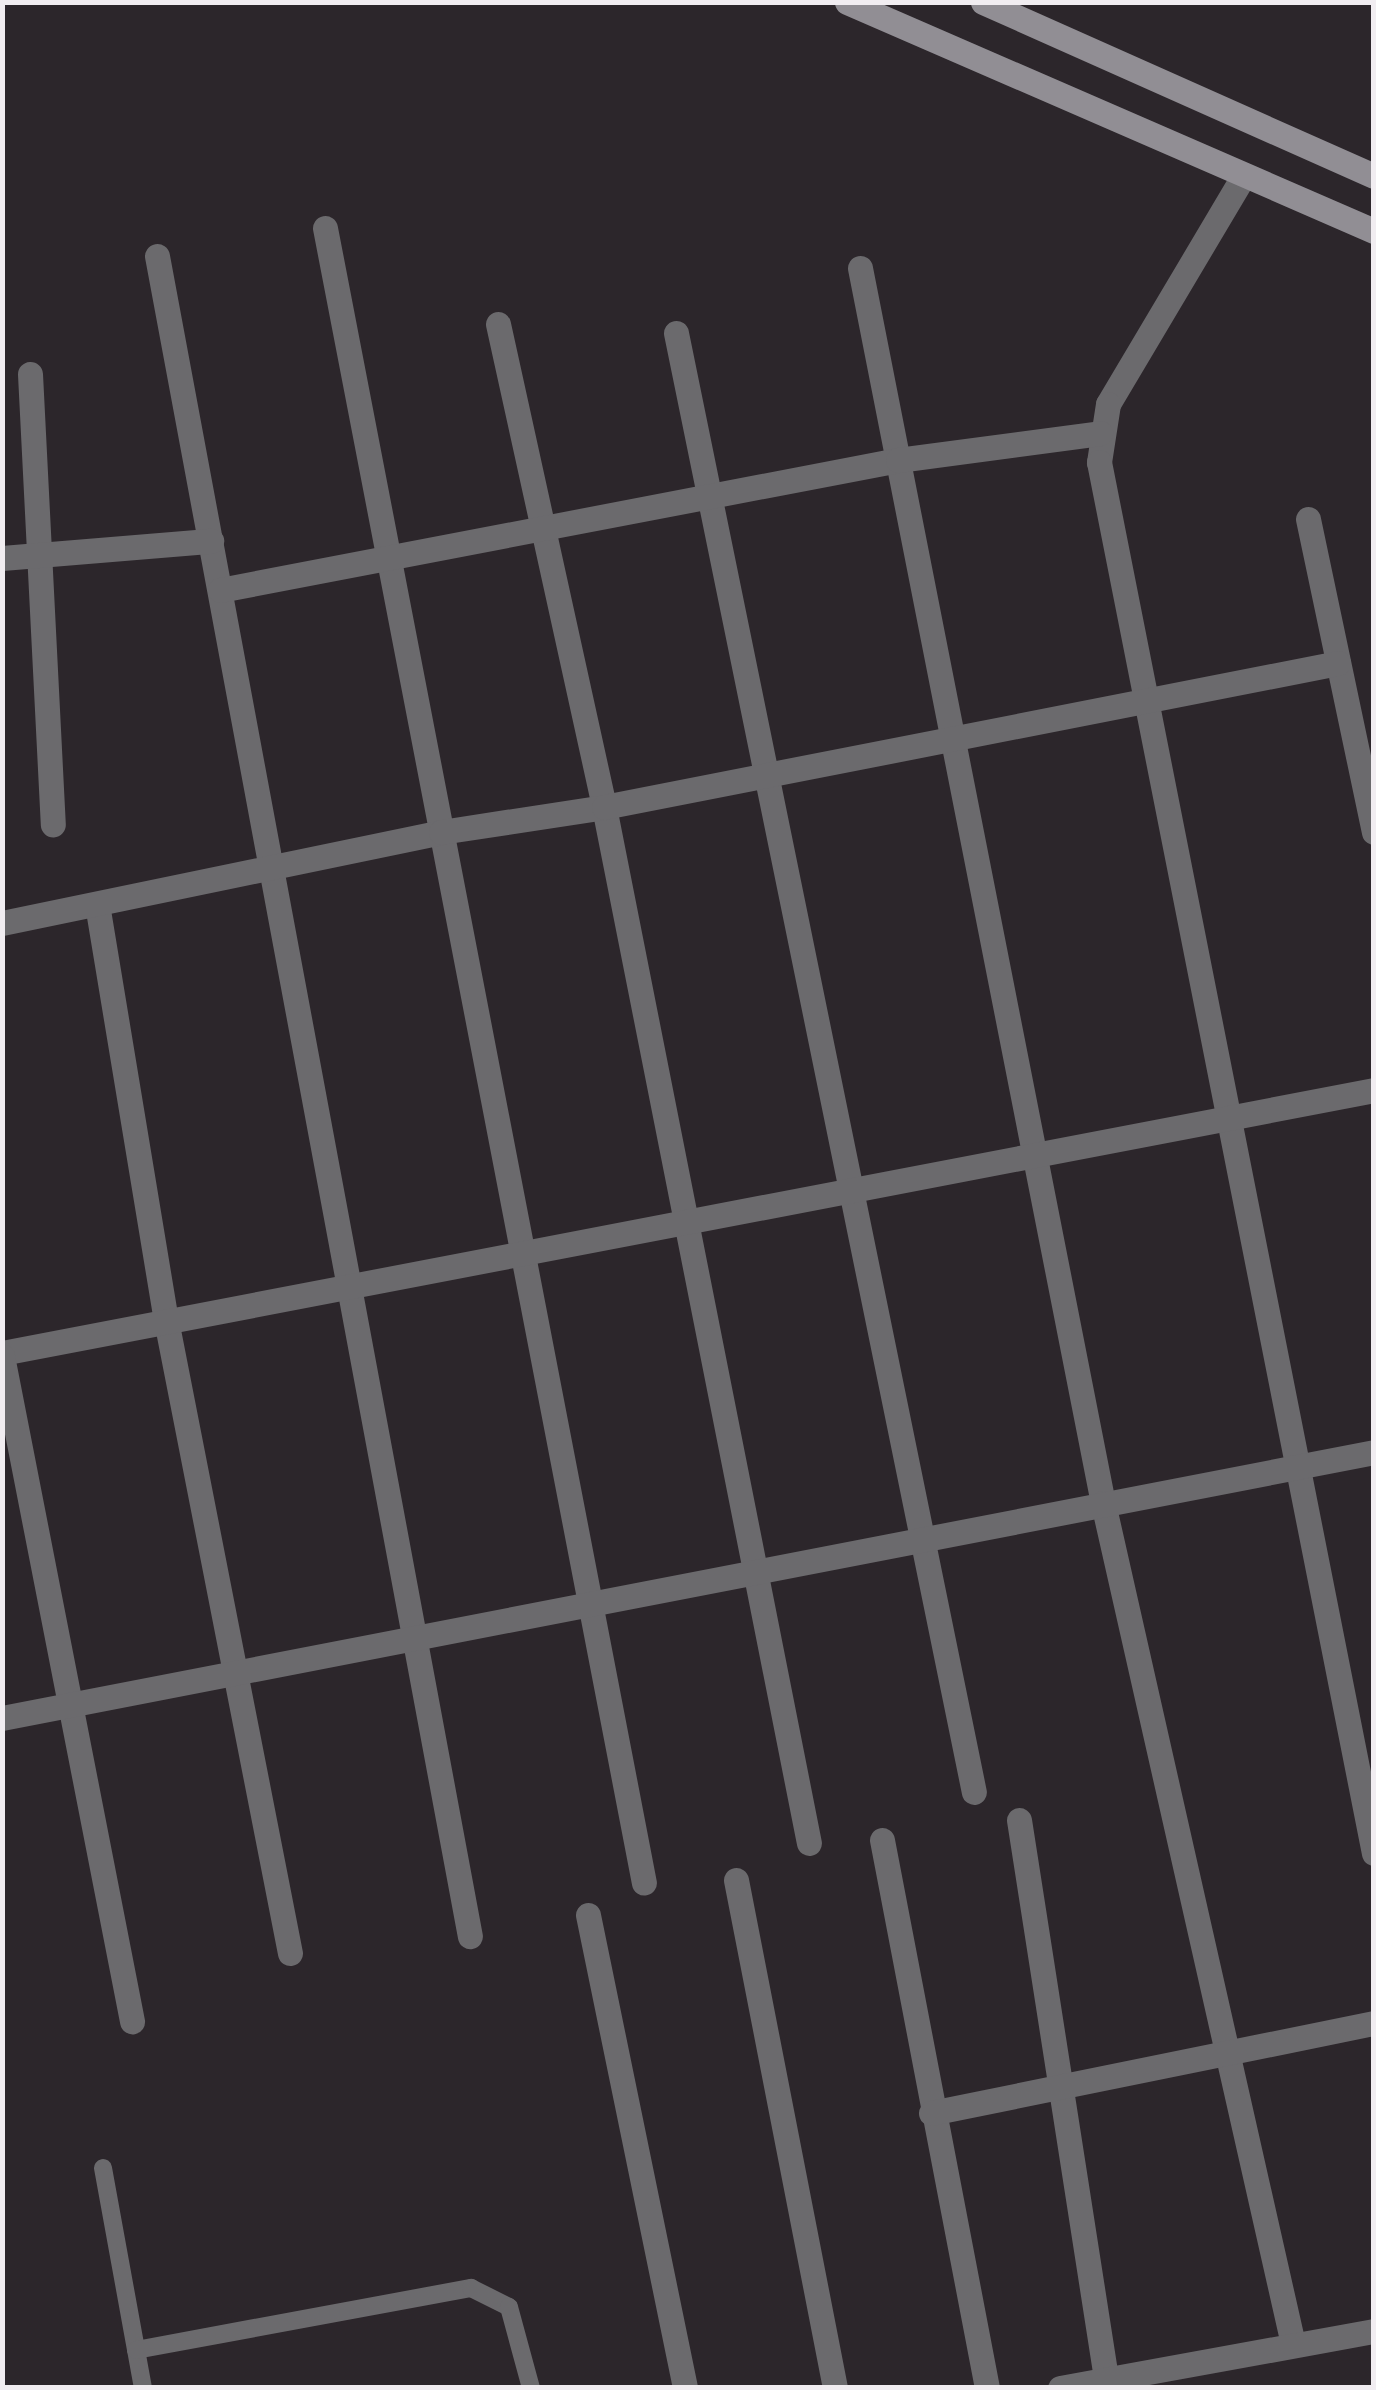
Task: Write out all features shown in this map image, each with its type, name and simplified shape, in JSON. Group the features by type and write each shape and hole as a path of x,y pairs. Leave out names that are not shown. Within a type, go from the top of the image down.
{"street":[{"path":"847,2 1374,231"},
{"path":"983,2 1374,176"},
{"path":"1244,175 1108,404 1100,434 1099,462 1374,1854"},
{"path":"325,228 644,1883"},
{"path":"157,256 470,1936"},
{"path":"860,268 1103,1503 1293,2344"},
{"path":"498,324 604,807 682,1224 809,1843"},
{"path":"676,333 770,774 974,1792"},
{"path":"30,374 54,824"},
{"path":"220,590 898,460 1100,434"},
{"path":"1308,519 1374,832"},
{"path":"2,558 211,541"},
{"path":"2,923 441,832 604,807 1338,663"},
{"path":"97,904 168,1324 290,1953"},
{"path":"132,2020 2,1354 682,1224 1033,1151 1228,1120 1374,1090"},
{"path":"2,1718 1374,1452"},
{"path":"1019,1820 1106,2378"},
{"path":"882,1840 931,2114 988,2388"},
{"path":"736,1880 835,2388"},
{"path":"588,1915 685,2388"},
{"path":"931,2114 1374,2022"},
{"path":"1060,2388 1374,2331"}],"lane":[{"path":"103,2168 143,2388"},
{"path":"136,2350 472,2288 510,2306 531,2388"}]}
